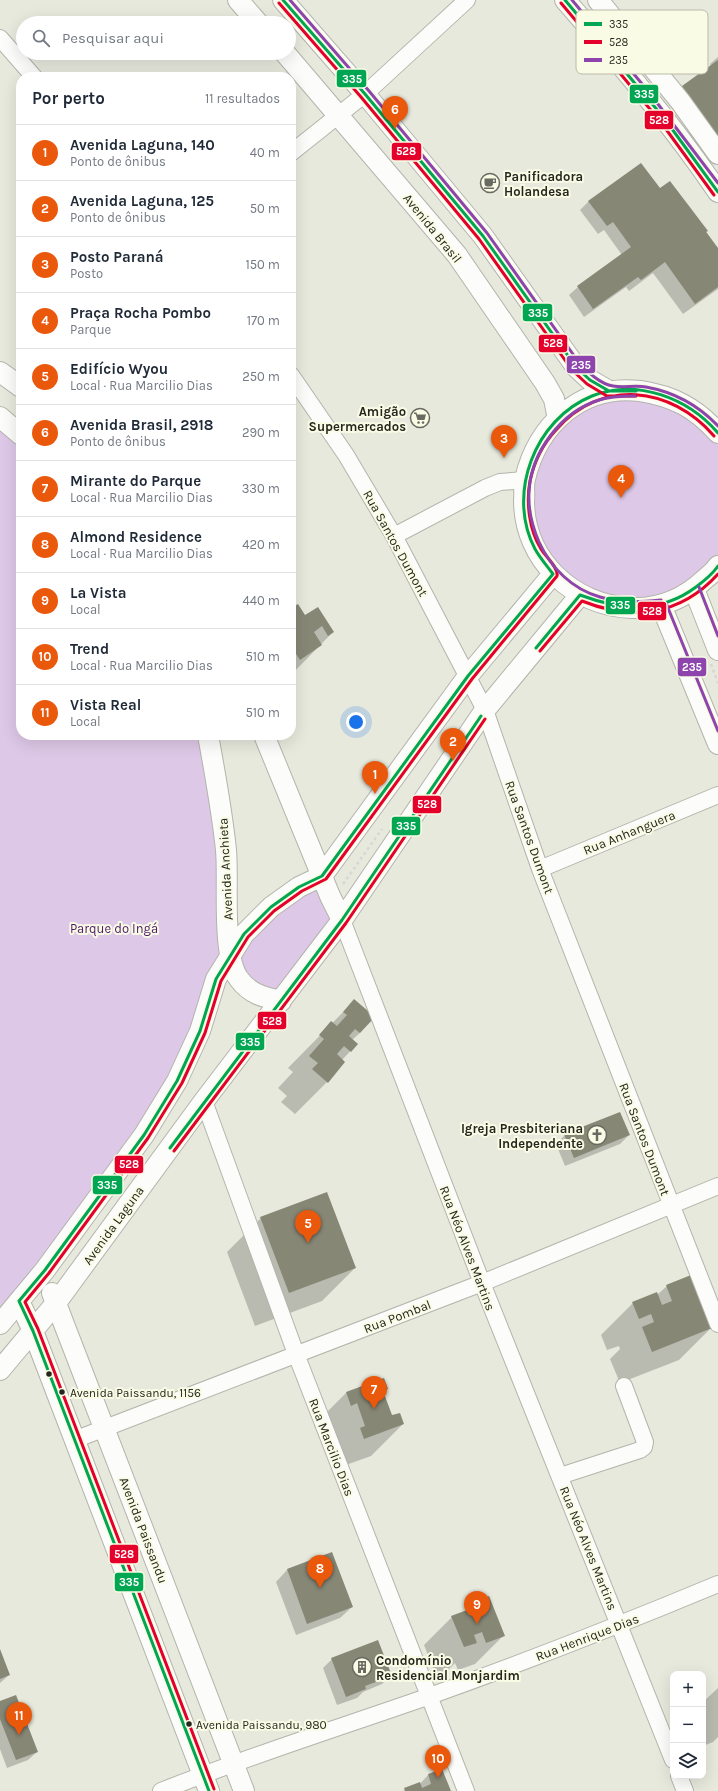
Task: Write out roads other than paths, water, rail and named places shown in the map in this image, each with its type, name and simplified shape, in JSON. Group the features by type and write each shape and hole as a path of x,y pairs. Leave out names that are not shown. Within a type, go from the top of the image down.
{"main road":[{"path":"238,0 252,16"},
{"path":"282,0 365,94 483,236 576,367 590,380 609,391"},
{"path":"565,0 576,13"},
{"path":"598,0 606,10"},
{"name":"Avenida Brasil","path":"291,60 457,255 545,383 554,399 558,419"},
{"path":"629,74 668,121 718,192"},
{"path":"632,77 635,74"},
{"path":"659,74 718,154"},
{"path":"0,372 16,383"},
{"path":"718,433 707,421 685,404 660,394 632,390 609,391 582,400 558,419 536,447 525,480 524,516 536,549 553,574 570,590 599,603 619,608 640,608 660,605 676,600 694,589 718,566"},
{"path":"0,416 16,430"},
{"path":"0,1324 45,1270 144,1135 177,1081 200,1031 216,978 244,934 271,907 299,887 322,876 468,676 553,574"},
{"path":"694,589 718,650"},
{"name":"Avenida Laguna","path":"0,1370 56,1303 204,1100 342,920 485,710 580,595"},
{"path":"660,605 718,744"},
{"name":"Avenida Anchieta","path":"209,740 218,787 226,851 226,907 230,956 238,979 256,995 281,1001"},
{"name":"Rua Néo Alves Martins","path":"266,740 322,876 342,920"},
{"name":"Avenida Paissandu","path":"45,1270 56,1303 244,1791"},
{"path":"19,1301 33,1331 205,1783"}],"street":[{"path":"296,149 365,94 467,0"},
{"path":"0,38 16,56"},
{"path":"19,60 30,72"},
{"name":"Rua Santos Dumont","path":"296,382 346,455 394,536 485,710 540,868 718,1324"},
{"path":"394,536 485,488 500,482 525,480"},
{"name":"Rua Anhanguera","path":"540,868 718,795"},
{"name":"Rua Néo Alves Martins","path":"342,920 482,1283 670,1752"},
{"name":"Rua Marcilio Dias","path":"204,1100 296,1354 466,1791"},
{"name":"Rua Pombal","path":"74,1440 482,1283 718,1186"},
{"path":"560,1476 640,1450 644,1447 645,1442 624,1386"},
{"name":"Rua Henrique Dias","path":"162,1791 205,1783 233,1764 429,1696 620,1625 718,1584"},
{"path":"680,1779 685,1791"}],"place":[{"name":"Avenida Brasil, 2918","path":"395,129"},
{"name":"Panificadora Holandesa","path":"490,183"},
{"name":"Amigão Supermercados","path":"420,418"},
{"name":"Posto Paraná","path":"504,458"},
{"name":"Praça Rocha Pombo","path":"621,498"},
{"name":"Avenida Laguna, 125","path":"453,761"},
{"name":"Avenida Laguna, 140","path":"375,794"},
{"name":"Igreja Presbiteriana Independente","path":"597,1135"},
{"name":"Edifício Wyou","path":"308,1243"},
{"name":"Avenida Paissandu, 1156","path":"62,1392"},
{"name":"Mirante do Parque","path":"374,1409"},
{"name":"Almond Residence","path":"320,1588"},
{"name":"La Vista","path":"477,1624"},
{"name":"Condomínio Residencial Monjardim","path":"362,1667"},
{"name":"Avenida Paissandu, 980","path":"189,1724"},
{"name":"Vista Real","path":"19,1735"},
{"name":"Trend","path":"438,1778"}],"park label":[{"name":"Parque do Ingá","path":"114,928"}]}
